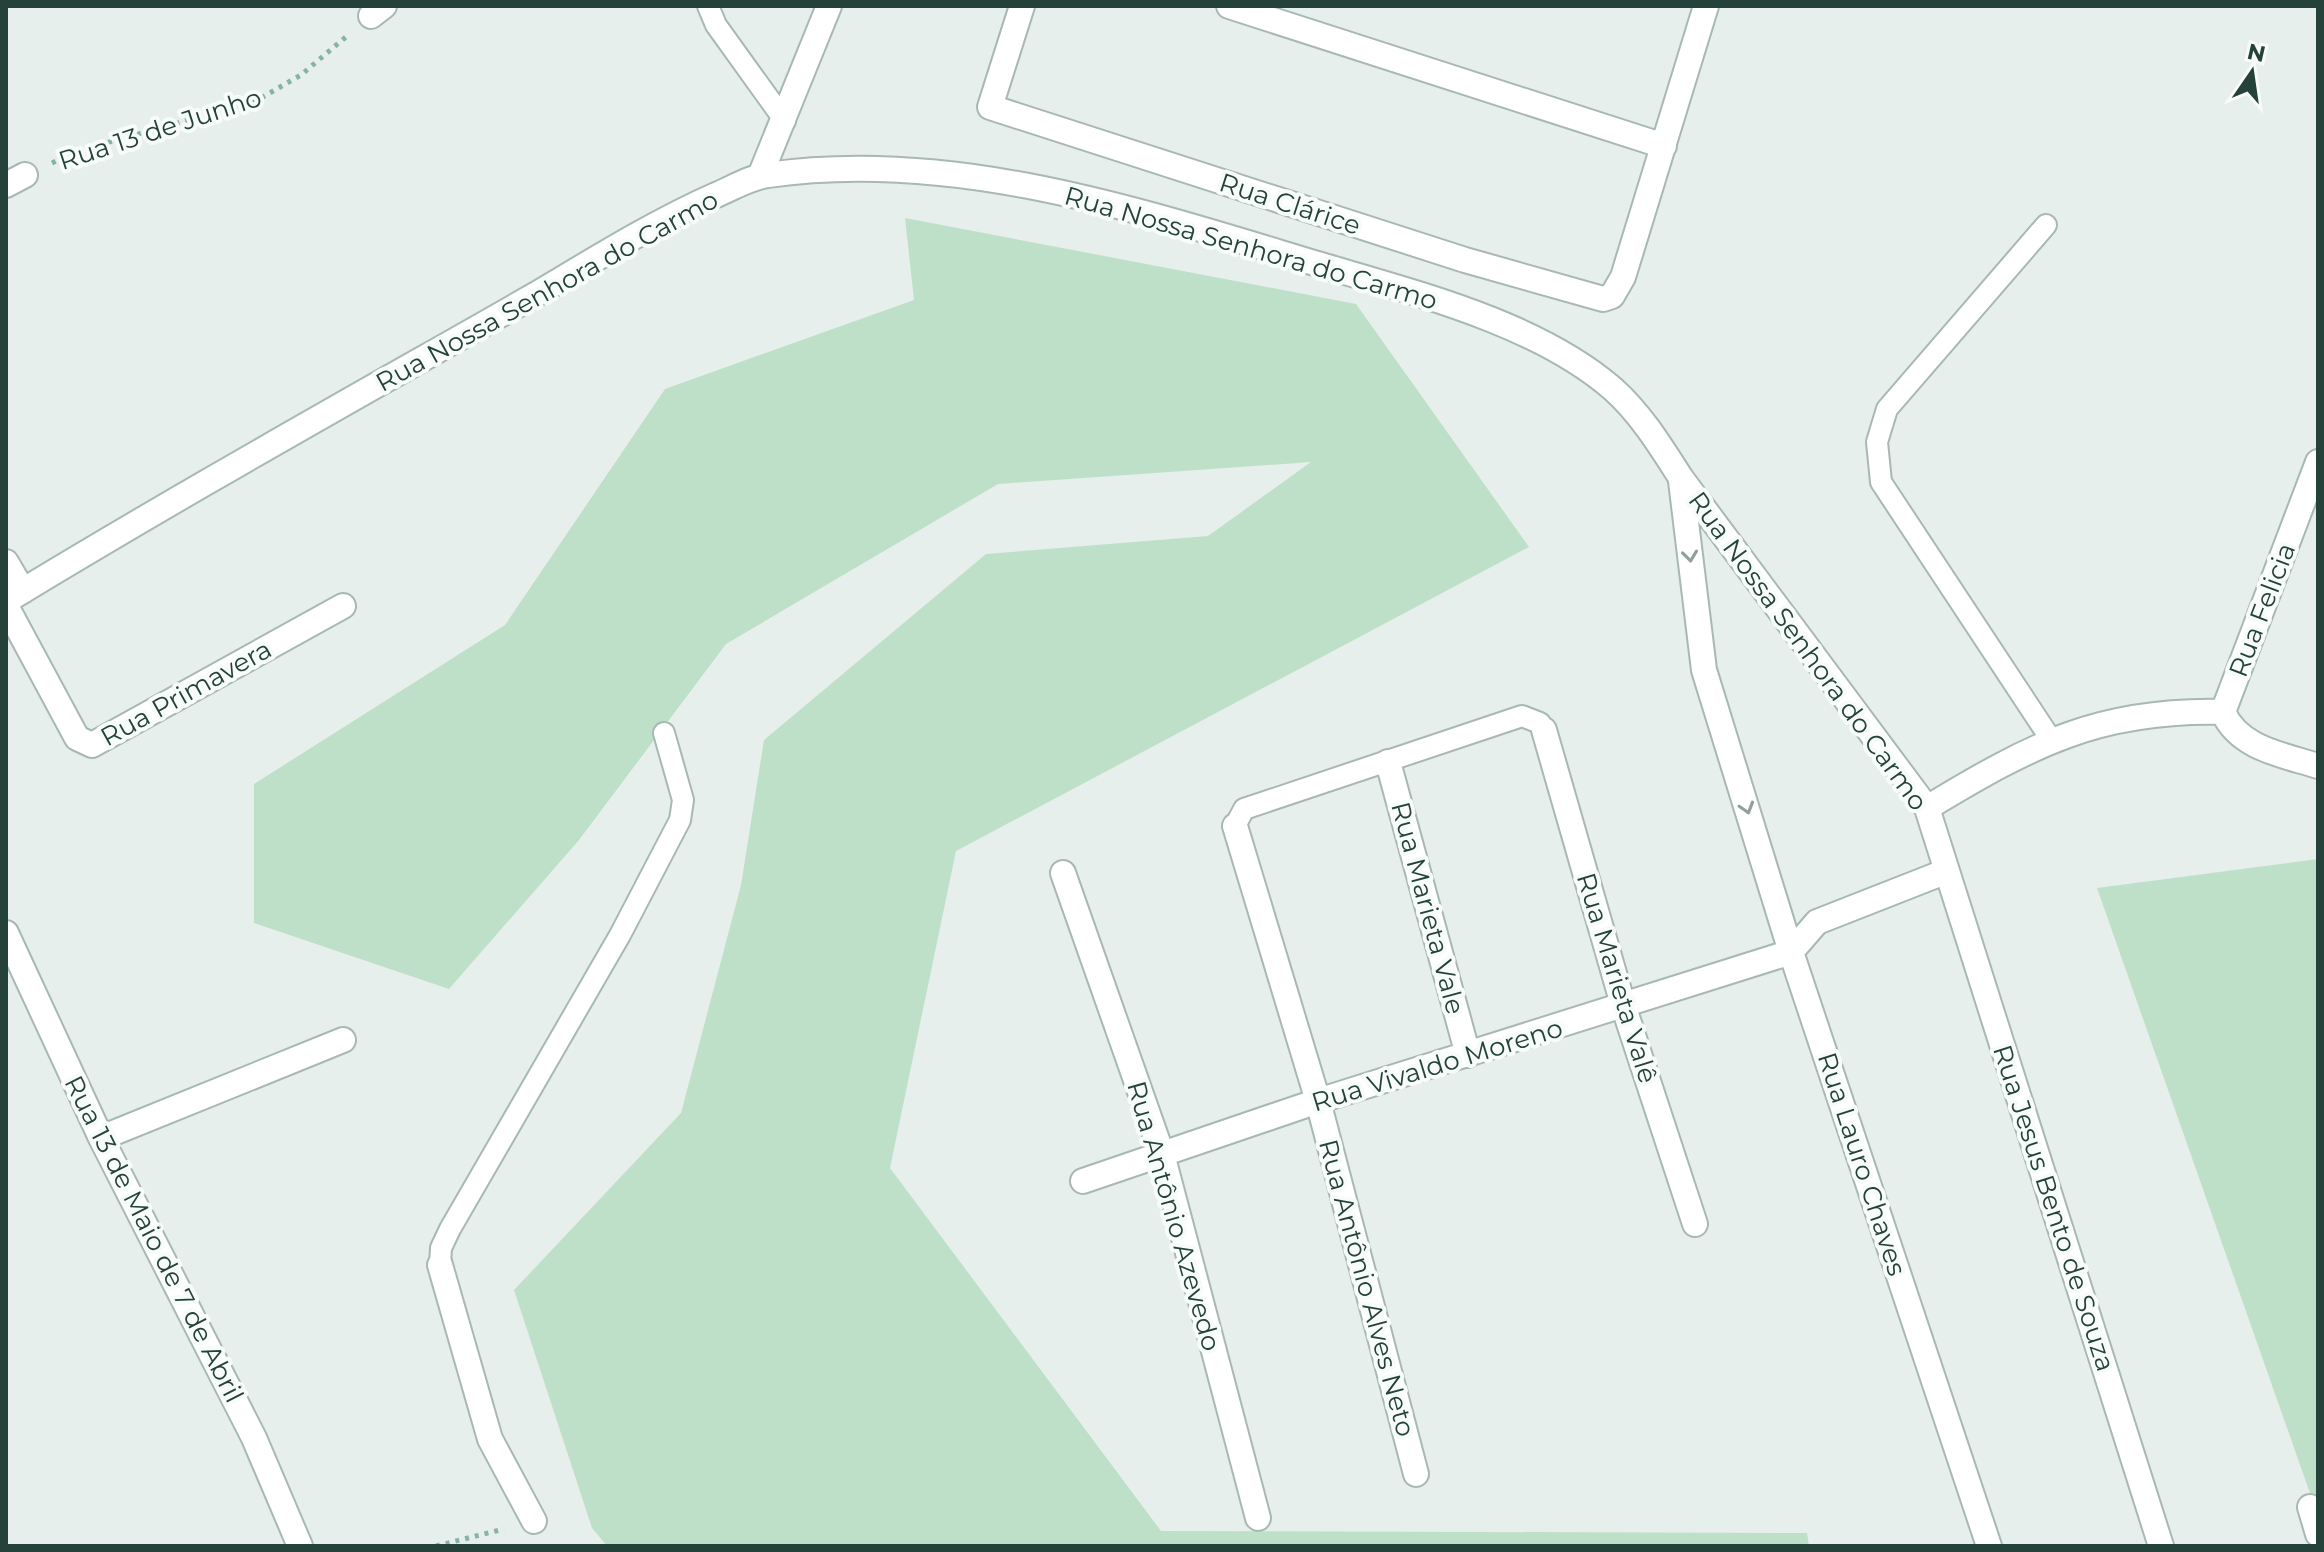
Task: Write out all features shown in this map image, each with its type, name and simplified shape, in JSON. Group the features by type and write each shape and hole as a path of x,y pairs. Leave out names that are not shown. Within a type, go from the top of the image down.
{"street":[{"path":"760,176 785,121 829,6"},
{"name":"Rua Clárice","path":"1022,6 990,107 1592,298 1612,296 1623,277 1664,146"},
{"path":"1229,6 1664,146 1706,6"},
{"name":"Rua Nossa Senhora do Carmo","path":"12,599 639,234 760,176 814,169 938,173 1075,196 1171,221 1455,306 1569,357 1614,390 1653,433 1681,478 1927,808 1947,871"},
{"name":"Rua Felicia","path":"2223,712 2318,462"},
{"name":"Rua Nossa Senhora do Carmo","path":"1681,478 1704,670 1791,952"},
{"path":"6,562 12,599"},
{"name":"Rua Primavera","path":"12,599 77,738 92,745 343,606"},
{"path":"1927,808 2024,751 2121,717 2173,711 2223,712 2235,731 2258,747 2318,766"},
{"name":"Rua Marieta Valê","path":"1544,730 1624,1008 1695,1224"},
{"name":"Rua Marieta Vale","path":"1388,762 1468,1055"},
{"name":"Rua Antônio Alves Neto","path":"1235,826 1318,1101 1416,1474"},
{"path":"1791,952 1817,922 1947,871"},
{"name":"Rua Jesus Bento de Souza","path":"1947,871 2161,1546"},
{"name":"Rua Antônio Azevedo","path":"1063,873 1162,1154 1258,1518"},
{"name":"Rua 13 de Maio de 7 de Abril","path":"6,933 101,1138 254,1438 300,1546"},
{"name":"Rua Vivaldo Moreno","path":"1083,1181 1318,1101 1624,1008 1791,952"},
{"name":"Rua Lauro Chaves","path":"1791,952 1989,1546"},
{"path":"101,1138 343,1040"},
{"path":"440,1265 490,1439 534,1521"},
{"path":"2310,1507 2318,1534"}],"lane":[{"path":"708,6 716,25 785,121"},
{"path":"2046,225 1887,409 1877,442 1881,482 2052,741"},
{"path":"1235,826 1244,809 1522,716 1540,723 1544,730"},
{"path":"440,1265 441,1248 450,1229 620,935 680,820 683,800 664,733"}],"path":[{"name":"Rua 13 de Junho","path":"16,180 77,151 254,102 301,75 377,11"},
{"path":"436,1546 534,1521"}],"green space":[{"path":"905,218 1356,304 1529,547 956,851 890,1168 1161,1531 1807,1533 1809,1546 607,1546 592,1528 514,1290 681,1113 741,885 764,740 986,554 1208,536 1311,462 998,484 726,644 579,840 449,989 254,923 254,784 505,625 665,389 914,300"},
{"path":"2318,859 2318,1516 2097,888"}]}
